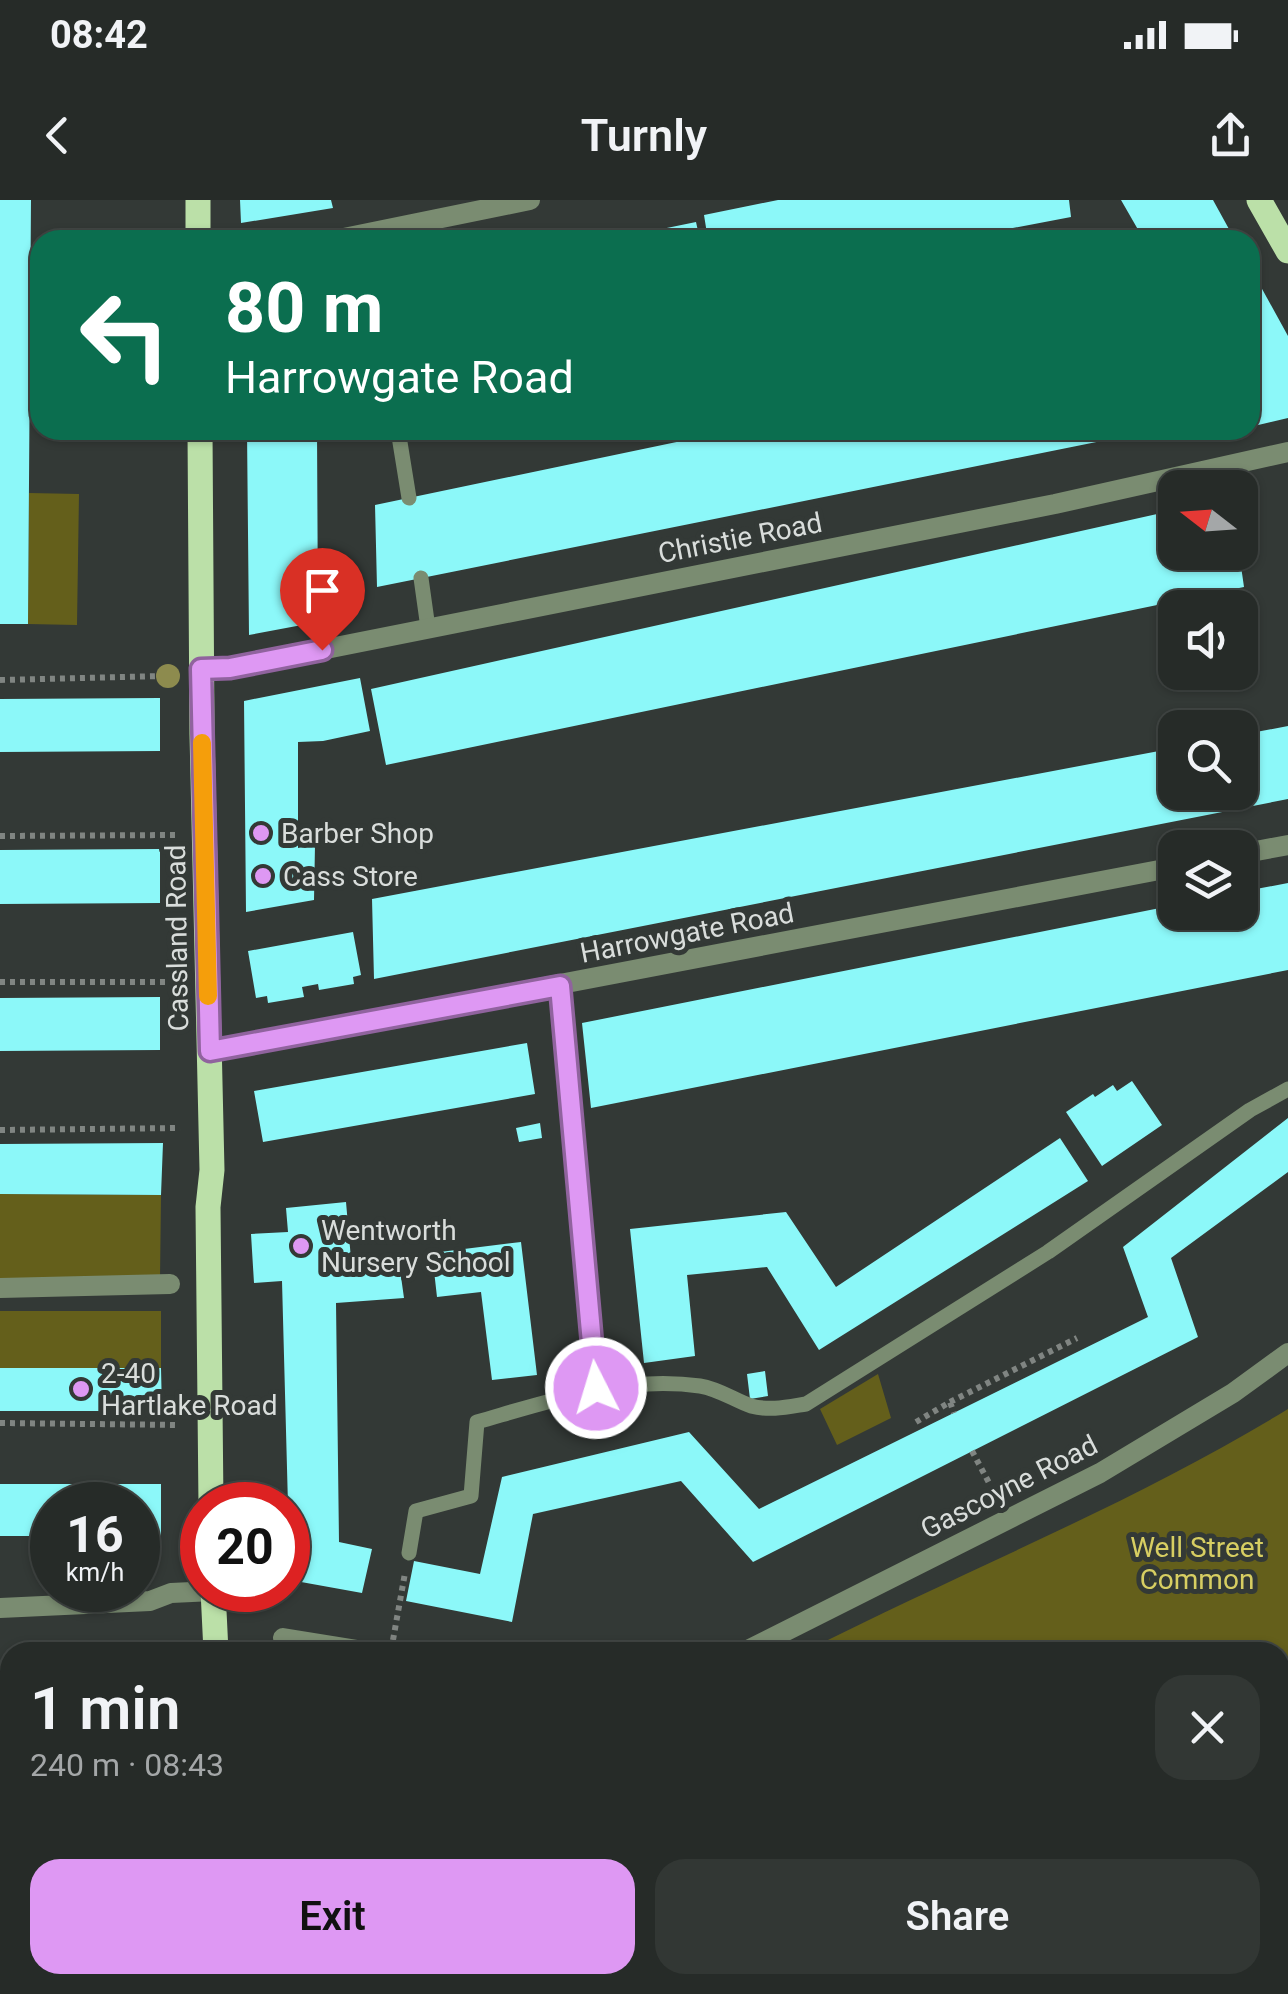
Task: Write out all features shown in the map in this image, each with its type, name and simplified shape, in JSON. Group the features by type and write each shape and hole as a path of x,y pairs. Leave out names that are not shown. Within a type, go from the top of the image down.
{"main road":[{"path":"198,200 198,230"},
{"path":"1260,200 1288,250"},
{"name":"Cassland Road","path":"200,440 212,1170 208,1207 211,1482"},
{"path":"214,1612 216,1642"}],"street":[{"path":"383,230 530,200"},
{"name":"Christie Road","path":"201,669 230,668 1055,504 1288,452"},
{"path":"1258,851 1288,845"},
{"name":"Harrowgate Road","path":"210,1051 1158,870"},
{"path":"0,1288 170,1284"},
{"name":"Gascoyne Road","path":"764,1642 1100,1472 1233,1393 1288,1353"},
{"path":"0,1608 150,1601 180,1593"},
{"path":"283,1638 308,1642"}],"lane":[{"path":"400,440 409,498"},
{"path":"421,578 428,628"},
{"path":"560,986 596,1388"},
{"path":"409,1552 416,1511 471,1496 478,1422 596,1388 663,1384 701,1386 750,1406 777,1410 806,1404 1048,1252 1250,1110 1288,1089"}],"path":[{"path":"0,680 161,676 164,681 172,681"},
{"path":"0,836 175,835"},
{"path":"0,982 174,982"},
{"path":"0,1130 180,1128"},
{"path":"916,1422 1077,1338"},
{"path":"950,1402 954,1413"},
{"path":"0,1423 180,1425"},
{"path":"972,1451 994,1494"},
{"path":"392,1642 409,1552"}],"green space":[{"path":"29,493 79,494 77,625 28,624"},
{"path":"0,1194 161,1195 160,1279 0,1278"},
{"path":"0,1311 161,1311 161,1368 0,1368"},
{"path":"878,1374 891,1418 837,1445 820,1409"},
{"name":"Well Street Common","path":"1288,1409 1288,1642 824,1642 1109,1506"}],"building":[{"path":"0,200 31,200 28,624 0,624"},
{"path":"240,200 331,200 333,208 241,223"},
{"path":"778,200 1069,200 1071,217 1003,230 706,230 704,215"},
{"path":"1121,200 1213,200 1230,230 1138,230"},
{"path":"696,222 698,230 657,230"},
{"path":"1260,285 1288,336 1288,418 1260,425"},
{"path":"247,440 317,440 318,622 249,635"},
{"path":"686,440 1106,440 377,587 375,505"},
{"path":"1158,514 1158,570 1242,570 1244,587 1158,590 1158,605 386,765 371,689"},
{"path":"360,678 370,731 298,742 298,848 315,845 314,900 246,912 244,701"},
{"path":"160,698 160,751 0,752 0,699"},
{"path":"1288,726 1288,799 1258,805 1258,732"},
{"path":"1158,751 1158,810 1232,810 374,979 372,899"},
{"path":"160,849 160,903 0,904 0,850"},
{"path":"1288,883 1288,970 591,1108 582,1023 1158,908 1158,930 1258,930 1258,889"},
{"path":"353,932 361,975 353,977 354,984 319,990 318,984 302,987 304,997 268,1003 267,996 256,998 248,951"},
{"path":"160,997 160,1050 0,1051 0,998"},
{"path":"527,1043 535,1094 263,1142 254,1091"},
{"path":"1132,1081 1162,1125 1102,1166 1066,1112 1093,1094 1095,1097 1113,1085 1117,1091"},
{"path":"1288,1118 1288,1172 1171,1258 1198,1337 753,1562 681,1481 533,1514 512,1622 406,1601 414,1561 480,1574 502,1477 689,1432 759,1509 1148,1317 1123,1247"},
{"path":"540,1123 542,1138 519,1142 516,1128"},
{"path":"1060,1138 1088,1181 819,1350 767,1267 687,1275 695,1356 644,1363 630,1229 786,1212 836,1287"},
{"path":"163,1143 161,1195 0,1194 0,1144"},
{"path":"346,1202 351,1259 398,1255 404,1298 336,1303 339,1542 372,1549 362,1593 310,1584 310,1482 287,1482 282,1281 254,1283 251,1234 288,1232 286,1208"},
{"path":"521,1242 537,1375 492,1380 481,1292 437,1297 432,1253"},
{"name":"2-40 Hartlake Road","path":"0,1368 161,1368 162,1411 0,1411"},
{"path":"765,1371 768,1396 750,1399 747,1374"},
{"path":"0,1484 30,1484 30,1536 0,1536"}],"slow traffic":[{"path":"202,743 208,996"}],"place":[{"name":"Barber Shop","path":"261,833"},
{"name":"Cass Store","path":"263,876"},
{"name":"Wentworth Nursery School","path":"301,1246"},
{"name":"2-40 Hartlake Road","path":"81,1389"}],"route":[{"path":"322,650 230,668 201,669 210,1051 560,986 596,1388"}]}
